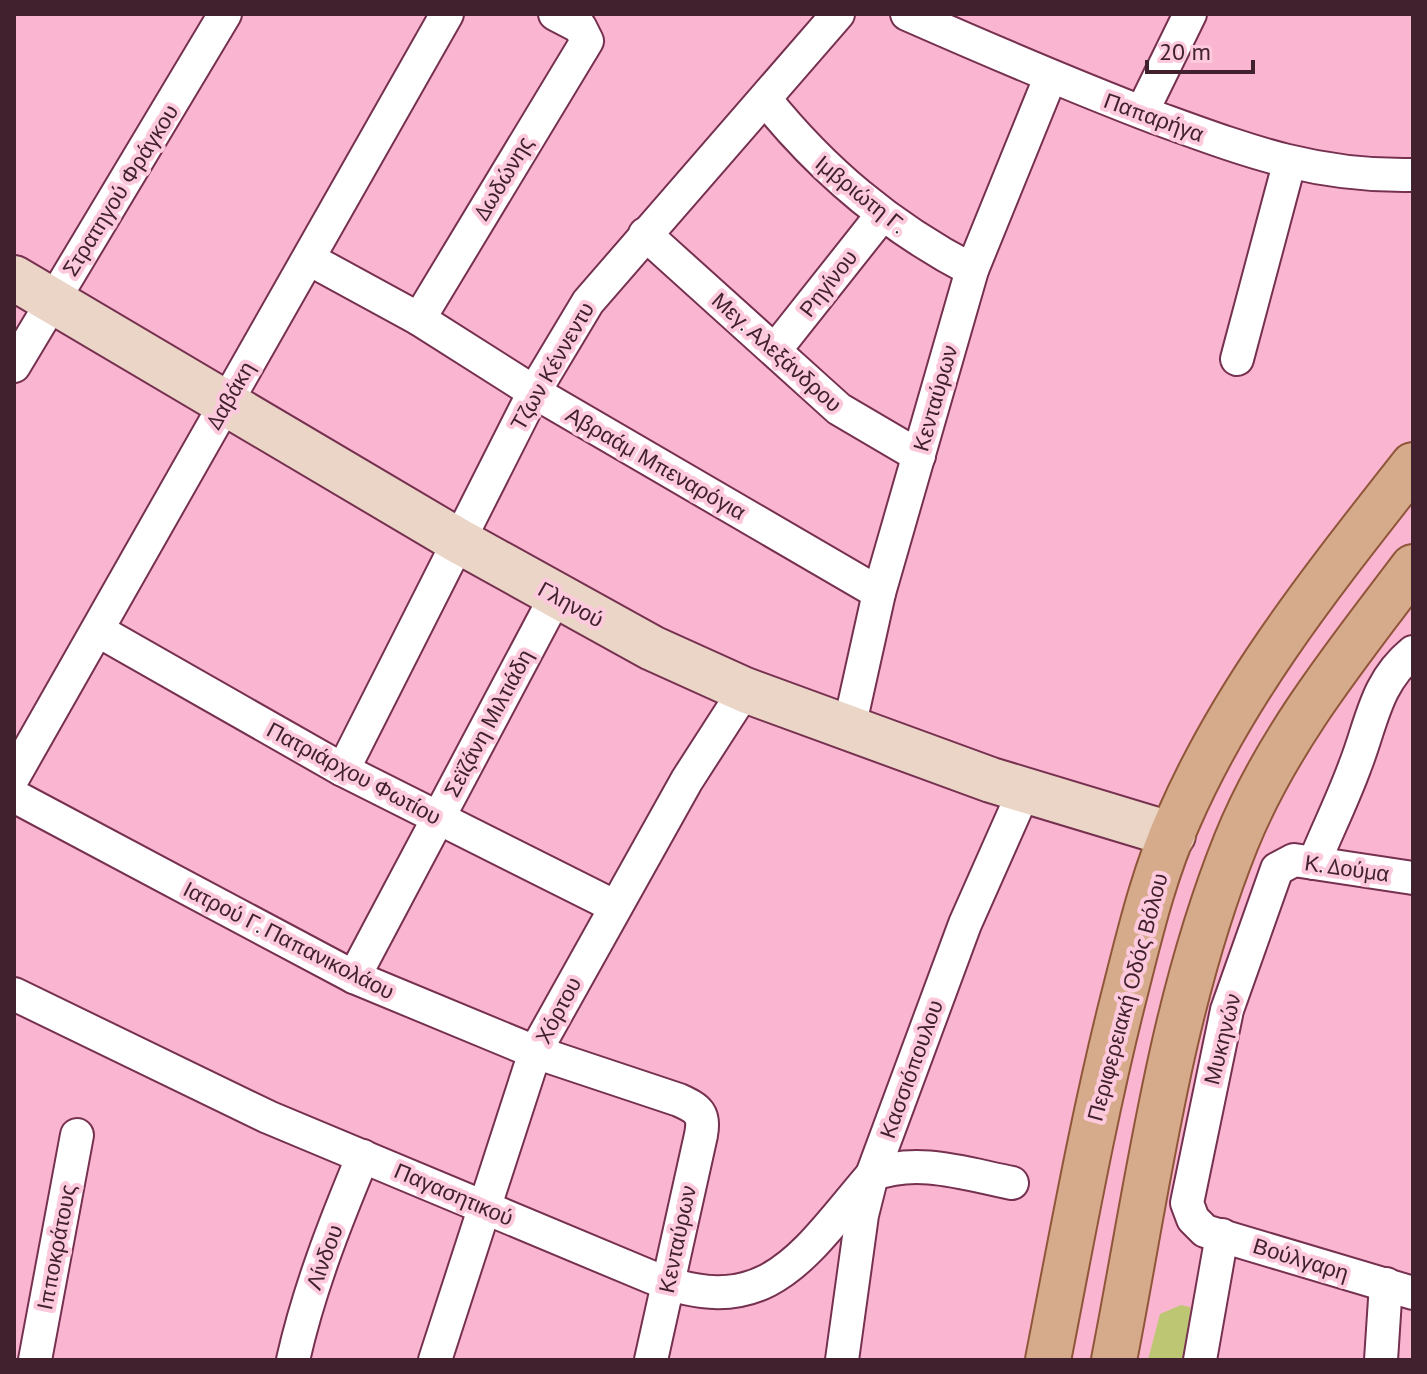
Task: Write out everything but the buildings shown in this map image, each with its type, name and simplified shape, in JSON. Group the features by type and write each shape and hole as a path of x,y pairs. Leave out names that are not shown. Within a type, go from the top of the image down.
{"main road":[{"name":"Περιφερειακή Οδός Βόλου","path":"1048,1360 1100,1090 1143,918 1173,835 1223,729 1255,676 1333,567 1413,465"},
{"path":"1114,1360 1183,1000 1236,840 1293,732 1413,567"}],"street":[{"name":"Στρατηγού Φράγκου","path":"14,366 199,63 225,14"},
{"name":"Δαβάκη","path":"14,776 447,14"},
{"name":"Δωδώνης","path":"419,319 581,52 586,37 580,27 555,14"},
{"name":"Τζων Κέννεντυ","path":"343,770 534,392 588,302 838,14"},
{"name":"Παπαρήγα","path":"907,14 1050,78 1289,164 1364,174 1413,175"},
{"path":"1142,112 1190,14"},
{"name":"Κενταύρων","path":"849,728 879,593 972,270 1050,78"},
{"name":"Ιμβριώτη Γ.","path":"765,99 833,175 882,215 972,270"},
{"path":"1237,359 1289,164"},
{"name":"Ρηγίνου","path":"775,350 882,215"},
{"name":"Μεγ. Αλεξάνδρου","path":"645,234 858,423 919,456"},
{"name":"Αβραάμ Μπεναρόγια","path":"309,259 419,319 534,392 879,593"},
{"name":"Γληνού","path":"14,278 457,540 652,648 745,690 1024,791 1173,835"},
{"name":"Σεϊζάνη Μιλτιάδη","path":"354,977 556,596"},
{"name":"Πατριάρχου Φωτίου","path":"99,631 343,770 614,906"},
{"path":"1314,863 1355,766 1375,701 1393,672 1413,652"},
{"name":"Χόρτου","path":"435,1360 535,1052 687,780 745,690"},
{"name":"Κασσιόπουλου","path":"842,1360 864,1200 965,924 1024,791"},
{"name":"Ιατρού Γ. Παπανικολάου","path":"14,796 354,977 535,1052 679,1100 695,1107 704,1118"},
{"name":"Κ. Δούμα","path":"1281,864 1294,860 1413,878"},
{"name":"Μυκηνών","path":"1193,1219 1187,1203 1188,1192 1219,1039 1270,887 1281,864"},
{"name":"Παγασητικού","path":"14,994 268,1117 667,1284 720,1294 757,1286 776,1278 802,1256 872,1175"},
{"name":"Κενταύρων","path":"651,1360 704,1118"},
{"name":"Ιπποκράτους","path":"35,1360 77,1135"},
{"name":"Λίνδου","path":"293,1360 303,1314 326,1245 363,1156"},
{"path":"872,1175 892,1167 930,1167 1012,1183"},
{"name":"Βούλγαρη","path":"1193,1219 1205,1231 1399,1289"},
{"path":"1200,1360 1222,1235"},
{"path":"1381,1360 1399,1289"}],"green space":[{"path":"1181,1305 1190,1307 1192,1318 1184,1360 1148,1360 1160,1314"}]}
